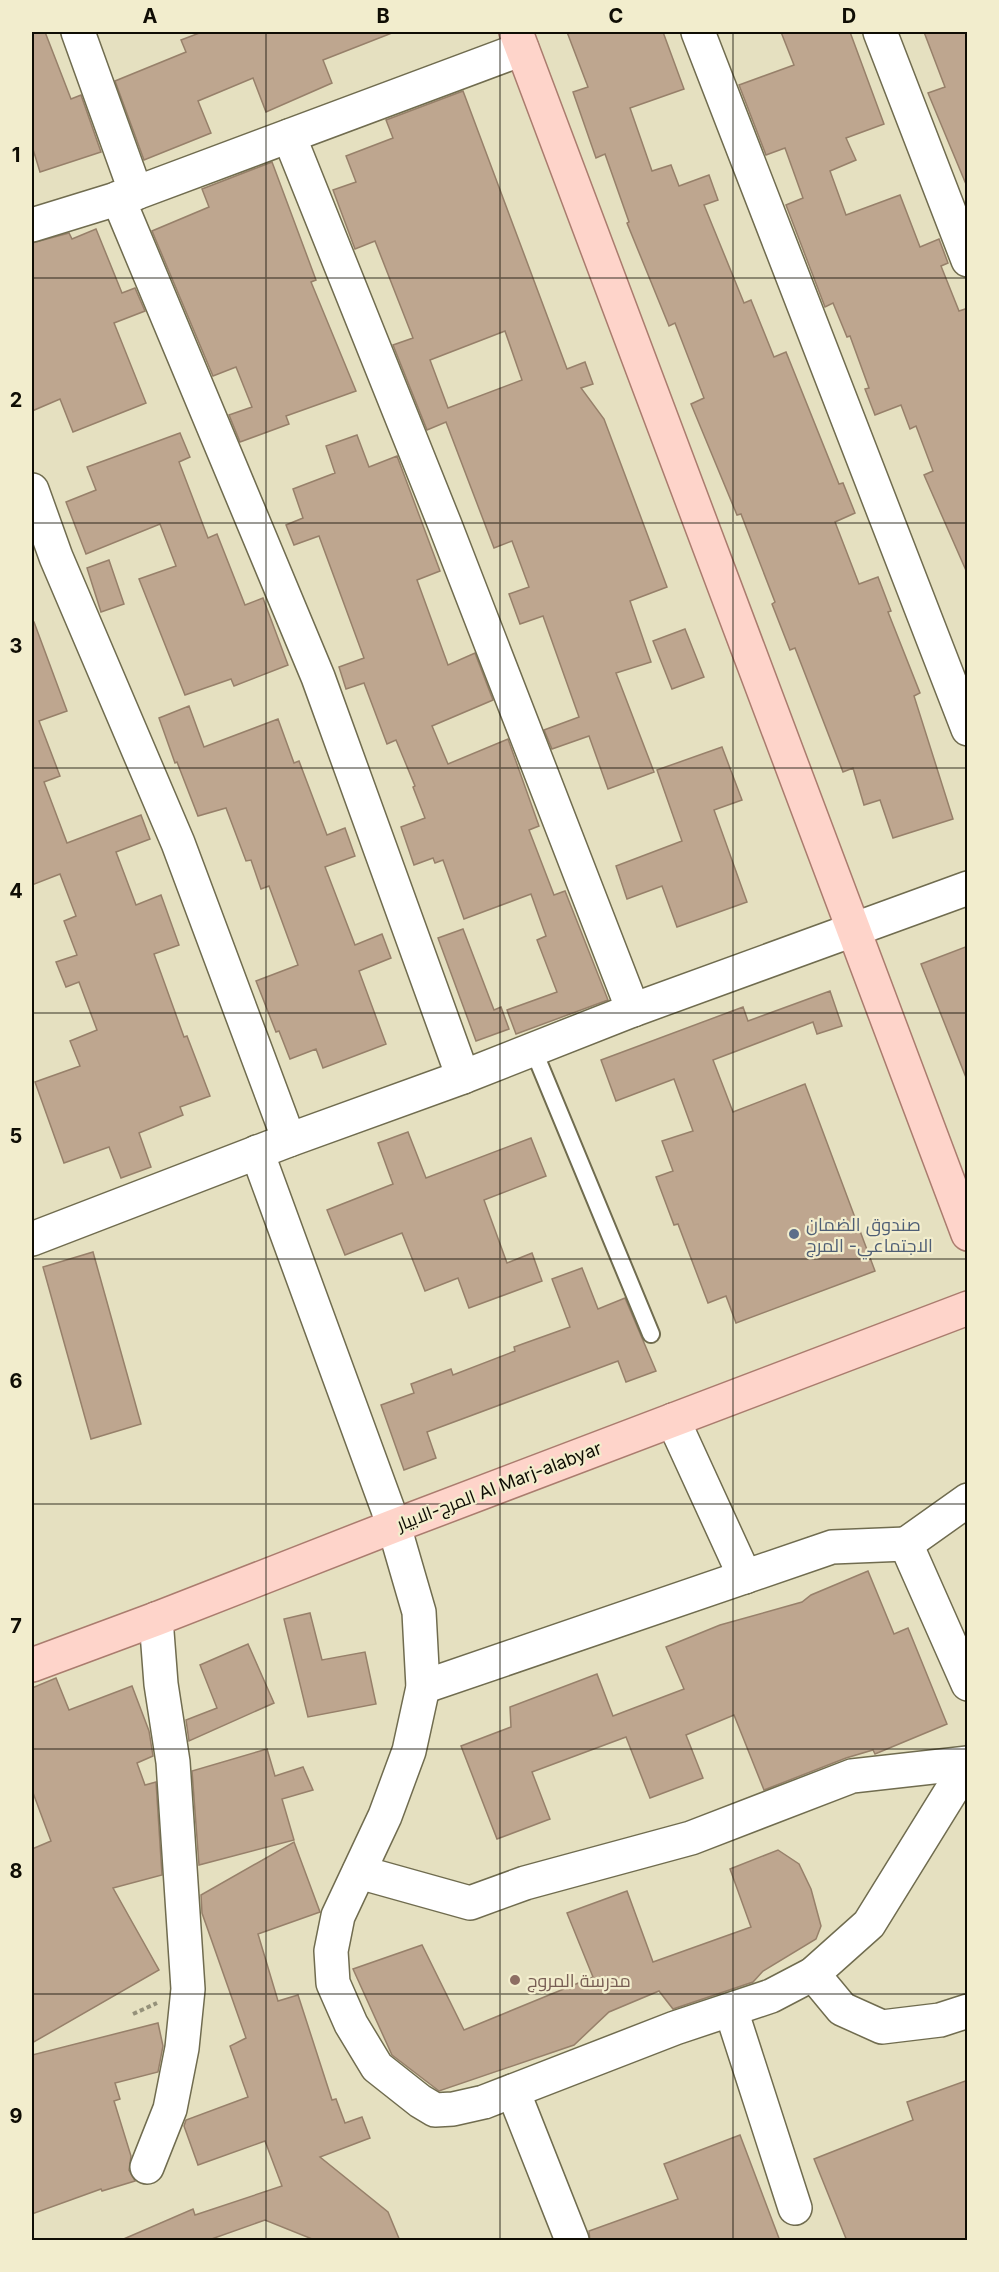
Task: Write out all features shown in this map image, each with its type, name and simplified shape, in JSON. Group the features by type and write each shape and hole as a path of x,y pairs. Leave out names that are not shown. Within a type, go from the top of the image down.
{"main road":[{"path":"519,40 968,1234"},
{"name":"المرج-الابيار Al Marj-alabyar","path":"32,1665 968,1308"}],"street":[{"path":"78,32 127,196 318,677 463,1077"},
{"path":"698,32 968,729"},
{"path":"880,32 960,221 968,260"},
{"path":"32,225 127,196 289,136 519,40"},
{"path":"289,136 445,525 633,1010"},
{"path":"32,490 44,562 178,843 289,1140"},
{"path":"32,1239 257,1152 463,1077 633,1010 968,888"},
{"path":"257,1152 394,1526 419,1612 423,1687 409,1751 385,1816 338,1916 331,1951 333,1983 351,2024 377,2067 435,2110 463,2107 513,2091 675,2028 771,1996 813,1974 869,1924 968,1763"},
{"path":"673,1420 745,1577"},
{"path":"423,1687 832,1547 906,1544 968,1500"},
{"path":"906,1544 968,1684"},
{"path":"147,2166 170,2109 182,2048 188,1989 173,1762 161,1684 156,1619"},
{"path":"359,1872 470,1903 525,1883 691,1838 852,1776 968,1763"},
{"path":"813,1974 842,2009 882,2027 940,2020 968,2011"},
{"path":"731,2010 795,2208"},
{"path":"513,2091 572,2241"}],"lane":[{"path":"533,1049 651,1334"}],"building":[{"path":"32,32 45,32 71,99 81,95 101,152 40,172 32,146"},
{"path":"202,32 392,33 323,60 332,83 266,112 253,78 198,101 211,133 144,160 115,81 186,52 181,40"},
{"path":"567,32 663,32 684,89 630,108 652,171 671,165 679,186 709,175 718,200 704,205 744,303 751,300 774,357 786,352 839,484 843,483 855,513 835,522 859,584 878,577 891,611 888,612 920,693 914,696 953,819 893,838 880,800 864,805 853,768 843,772 795,648 790,650 772,604 775,602 741,514 737,515 691,404 704,398 675,323 669,326 627,223 629,222 605,154 596,158 573,92 588,87"},
{"path":"781,32 850,32 884,124 846,138 856,160 830,171 846,215 900,195 920,247 939,239 948,263 941,266 959,311 968,308 968,575 924,475 933,471 916,426 910,429 901,405 875,415 865,389 869,388 850,336 847,337 833,303 825,307 786,205 803,198 785,148 766,155 739,85 794,65"},
{"path":"924,32 968,32 968,189 928,93 945,87"},
{"path":"463,91 567,369 585,362 593,384 581,388 604,419 667,587 630,601 651,662 616,673 654,772 608,789 589,736 552,749 544,730 579,717 543,616 520,624 509,594 529,587 512,541 494,548 446,422 427,430 393,345 413,338 375,241 355,249 333,190 356,182 346,156 393,138 386,120","holes":["505,331 522,380 448,408 430,360"]},
{"path":"272,162 316,280 311,282 356,391 286,416 289,424 240,442 229,415 252,407 236,367 213,376 152,231 209,207 202,189"},
{"path":"96,229 122,293 135,288 145,311 114,323 146,403 73,432 60,399 32,411 32,243 69,233 72,239"},
{"path":"180,433 190,457 179,462 208,538 217,534 245,605 263,598 288,665 234,686 231,679 185,695 139,579 176,566 160,524 86,554 66,502 96,490 87,467"},
{"path":"357,435 369,467 397,456 440,571 417,580 448,665 475,653 493,700 432,726 448,764 508,739 539,826 529,830 554,895 565,891 608,1000 516,1034 507,1010 557,992 537,940 546,936 531,894 464,919 443,860 435,863 433,858 414,865 401,827 425,818 413,787 415,786 396,740 387,744 364,683 346,689 339,667 364,658 319,536 294,545 286,525 303,518 293,489 335,473 326,446"},
{"path":"109,560 124,604 101,612 87,568"},
{"path":"32,622 34,622 67,711 39,721 60,776 44,782 67,843 141,815 150,839 116,852 136,905 161,895 179,945 154,954 184,1037 187,1036 210,1096 180,1107 183,1115 139,1133 151,1167 121,1178 109,1147 64,1163 35,1082 80,1066 70,1041 97,1030 79,982 66,987 56,962 77,955 64,921 76,916 60,874 32,885"},
{"path":"685,629 704,677 672,689 653,641"},
{"path":"189,706 204,747 278,719 294,763 299,761 327,835 345,828 355,856 325,867 355,945 382,934 391,958 359,971 386,1044 323,1068 316,1049 290,1059 279,1031 276,1032 256,981 298,965 269,886 261,889 251,860 246,861 226,808 198,816 177,762 175,763 159,718"},
{"path":"722,747 742,800 714,810 747,902 677,927 662,886 627,899 616,866 682,841 657,770"},
{"path":"463,929 494,1010 501,1007 509,1029 476,1041 438,938"},
{"path":"968,946 968,1080 967,1080 921,964"},
{"path":"830,991 842,1026 817,1034 813,1022 713,1060 733,1112 805,1084 875,1271 736,1323 726,1296 708,1303 678,1224 674,1225 656,1177 673,1171 662,1141 693,1131 674,1079 616,1101 601,1060 743,1007 748,1021"},
{"path":"408,1132 426,1178 531,1138 546,1176 484,1200 507,1263 532,1253 542,1281 469,1308 458,1278 425,1291 402,1233 345,1255 327,1210 393,1184 378,1143"},
{"path":"93,1252 141,1424 91,1439 43,1267"},
{"path":"582,1268 598,1309 625,1298 656,1371 626,1382 618,1361 427,1432 436,1458 404,1470 381,1405 414,1393 411,1384 451,1369 453,1375 515,1351 514,1347 570,1327 552,1279"},
{"path":"868,1571 894,1634 908,1628 947,1724 875,1754 873,1750 846,1758 764,1790 734,1715 686,1735 703,1778 650,1798 626,1737 532,1772 550,1819 497,1839 461,1746 511,1727 510,1707 597,1674 613,1716 684,1689 666,1647 720,1625 802,1602 811,1595"},
{"path":"310,1613 322,1660 365,1652 376,1704 308,1717 284,1619"},
{"path":"248,1644 274,1703 189,1741 186,1720 217,1708 200,1665"},
{"path":"56,1678 69,1710 132,1686 149,1731 153,1756 137,1763 145,1785 156,1782 162,1875 113,1888 159,1970 32,2043 32,1849 51,1841 32,1790 32,1688"},
{"path":"267,1749 275,1776 303,1767 313,1790 282,1799 294,1840 199,1865 192,1771"},
{"path":"294,1842 320,1912 258,1934 278,2001 298,1995 332,2100 336,2099 345,2123 362,2117 370,2138 320,2157 388,2212 400,2241 317,2241 265,2220 206,2241 119,2241 193,2209 195,2215 282,2186 265,2141 198,2165 184,2126 186,2120 248,2097 230,2046 246,2038 202,1913 201,1895"},
{"path":"778,1850 799,1864 811,1889 821,1926 816,1939 763,1971 753,1982 673,2009 659,1991 609,2012 574,2045 439,2091 392,2055 353,1969 422,1945 464,2030 593,1977 567,1913 627,1891 653,1962 751,1927 730,1869"},
{"path":"158,2023 163,2046 158,2072 115,2083 120,2099 114,2101 131,2156 129,2170 135,2181 102,2191 101,2189 32,2214 32,2055"},
{"path":"968,2080 968,2241 847,2241 814,2159 913,2120 907,2102"},
{"path":"740,2135 780,2241 590,2241 589,2231 678,2199 664,2164"}],"place":[{"name":"صندوق الضمان الاجتماعي- المرج","path":"794,1234"},
{"name":"مدرسة المروج","path":"515,1980"}]}
